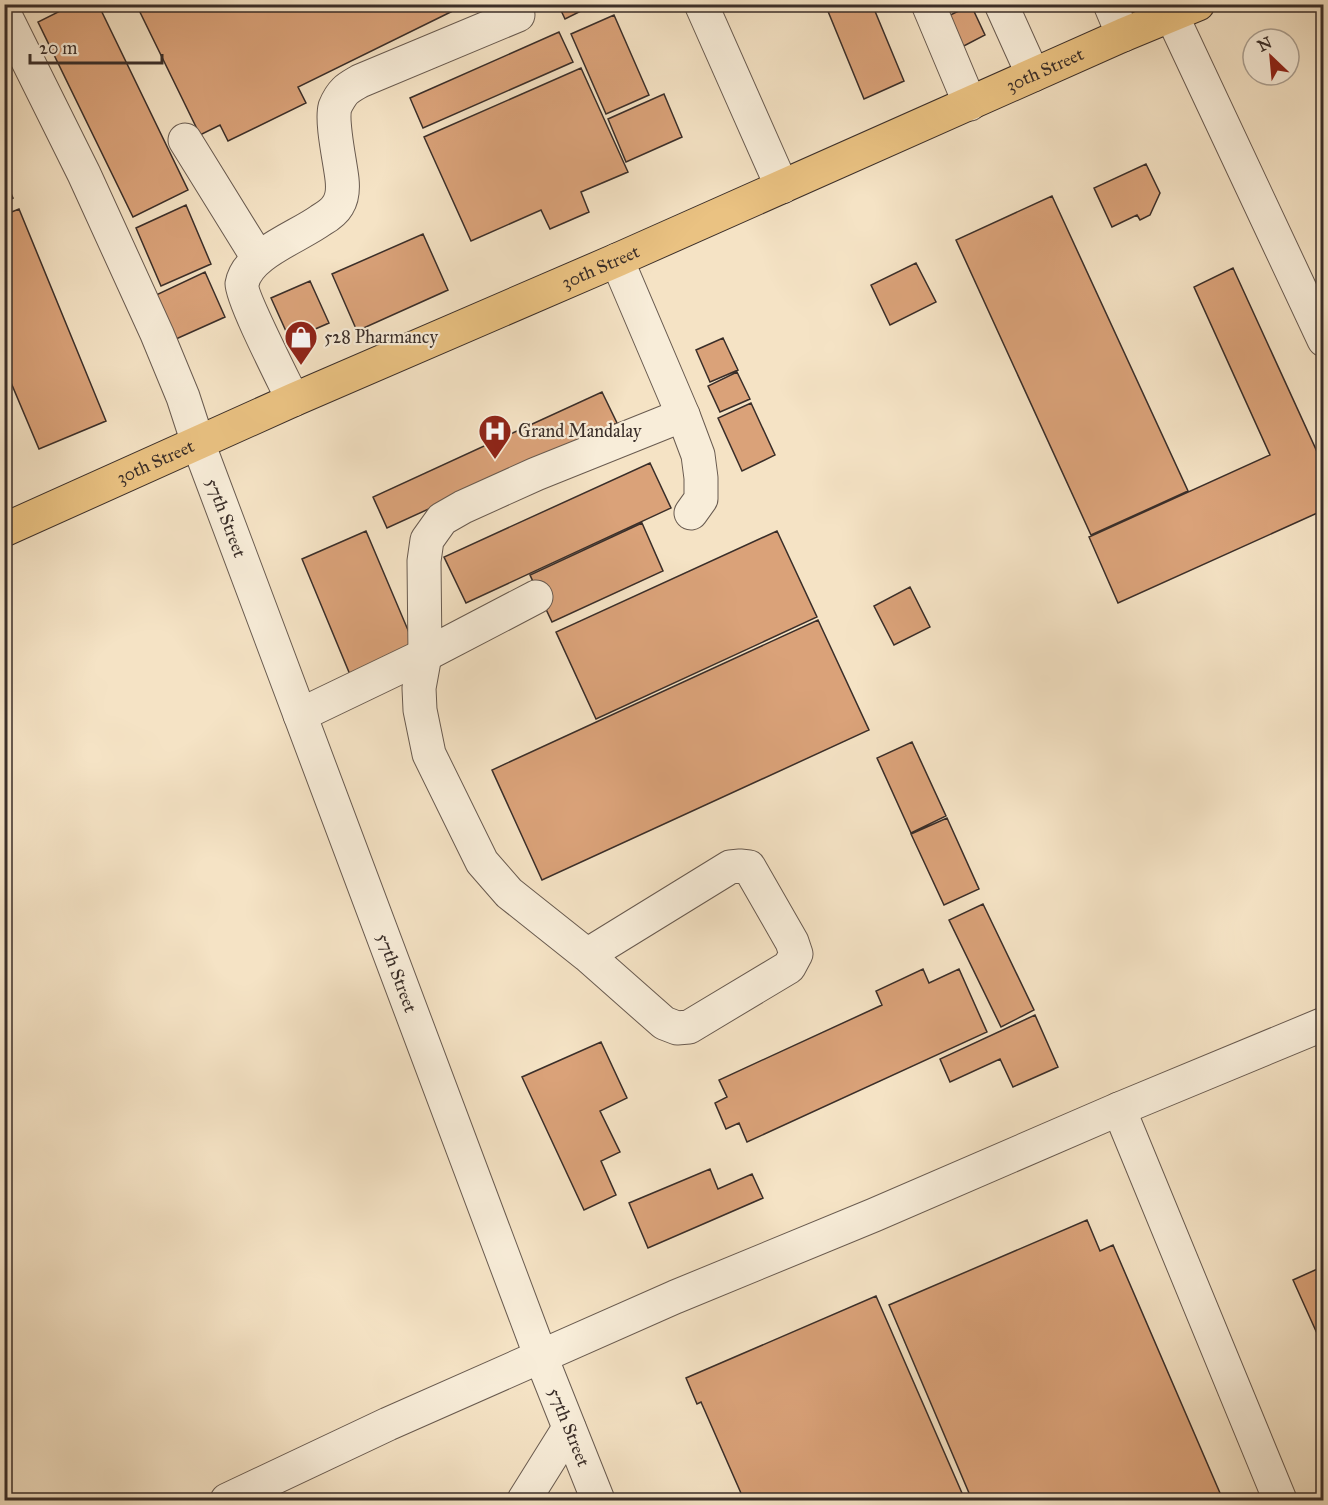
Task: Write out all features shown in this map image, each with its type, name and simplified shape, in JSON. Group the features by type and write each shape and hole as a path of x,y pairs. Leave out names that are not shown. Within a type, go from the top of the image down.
{"main road":[{"name":"30th Street","path":"4,530 293,400 617,261 1033,75 1185,10"}],"street":[{"path":"701,4 782,187"},
{"path":"928,4 970,104"},
{"path":"1000,4 1033,75"},
{"path":"1110,4 1123,36"},
{"path":"1185,10 1323,340"},
{"name":"57th Street","path":"4,13 84,174 183,397 198,443 541,1357 598,1500"},
{"path":"293,400 242,287 250,266 258,258 317,224 335,211 340,203 343,191 334,126 335,107 345,91 360,81 518,15"},
{"path":"185,140 258,258"},
{"path":"617,261 698,455 701,499 691,513"},
{"path":"587,955 730,867 740,866 749,867 792,942 796,954 789,967 689,1027 677,1028 664,1023 587,955 509,893 482,862 429,754 420,711 419,688 425,655 424,561 426,540 442,519 463,507 536,474 683,415"},
{"path":"300,715 425,655 536,597"},
{"path":"227,1500 388,1424 675,1297 1323,1024"},
{"path":"1119,1109 1280,1500"},
{"path":"524,1500 569,1428"}],"building":[{"path":"74,4 98,4 188,190 133,217 38,22"},
{"path":"136,4 467,4 298,87 306,103 228,141 220,125 200,135"},
{"path":"558,4 595,4 565,19"},
{"path":"825,4 872,4 904,81 864,99"},
{"path":"971,5 985,35 960,48 944,18"},
{"path":"614,15 649,95 606,114 571,34"},
{"path":"559,32 573,62 423,128 410,98"},
{"path":"581,68 628,172 581,192 589,212 550,229 541,210 471,241 424,137"},
{"path":"664,94 682,137 626,162 608,119"},
{"path":"1146,164 1160,193 1150,215 1140,220 1137,215 1112,227 1094,188"},
{"path":"4,177 13,198 4,202"},
{"path":"1052,196 1188,491 1091,535 956,240"},
{"path":"186,205 211,264 161,286 136,228"},
{"path":"19,209 106,421 39,449 4,366 4,215"},
{"path":"423,234 448,290 357,331 332,274"},
{"path":"916,263 936,302 890,325 871,285"},
{"path":"1233,268 1324,467 1324,510 1118,603 1089,537 1270,455 1194,287"},
{"path":"205,272 225,317 176,339 156,295"},
{"path":"310,281 329,323 290,340 271,298"},
{"path":"723,338 738,370 710,382 696,350"},
{"path":"737,372 750,399 720,412 708,386"},
{"name":"Grand Mandalay","path":"602,392 617,423 387,528 373,497"},
{"path":"751,403 775,455 742,471 718,418"},
{"path":"650,463 671,508 466,603 444,557"},
{"path":"642,523 663,571 552,622 530,575"},
{"path":"366,531 416,649 351,677 302,559"},
{"path":"777,531 817,617 596,719 556,632"},
{"path":"910,587 930,627 894,645 874,606"},
{"path":"818,620 869,730 542,880 492,770"},
{"path":"912,742 946,816 911,833 877,758"},
{"path":"947,818 979,889 944,905 911,834"},
{"path":"983,904 1034,1010 1001,1027 949,920"},
{"path":"923,969 929,983 959,969 987,1032 747,1142 739,1123 726,1129 715,1103 727,1097 719,1080 882,1005 876,991"},
{"path":"1035,1015 1058,1067 1013,1087 1000,1059 950,1082 940,1059"},
{"path":"601,1042 627,1098 600,1111 620,1152 601,1161 616,1195 584,1210 522,1077"},
{"path":"710,1169 718,1189 752,1174 763,1198 648,1248 629,1203"},
{"path":"1087,1220 1100,1251 1113,1245 1223,1500 972,1500 889,1305"},
{"path":"1324,1266 1324,1349 1293,1280"},
{"path":"876,1296 965,1500 744,1500 701,1402 697,1404 686,1378"}],"place":[{"name":"528 Pharmancy","path":"301,366"},
{"name":"Grand Mandalay","path":"495,460"}]}
